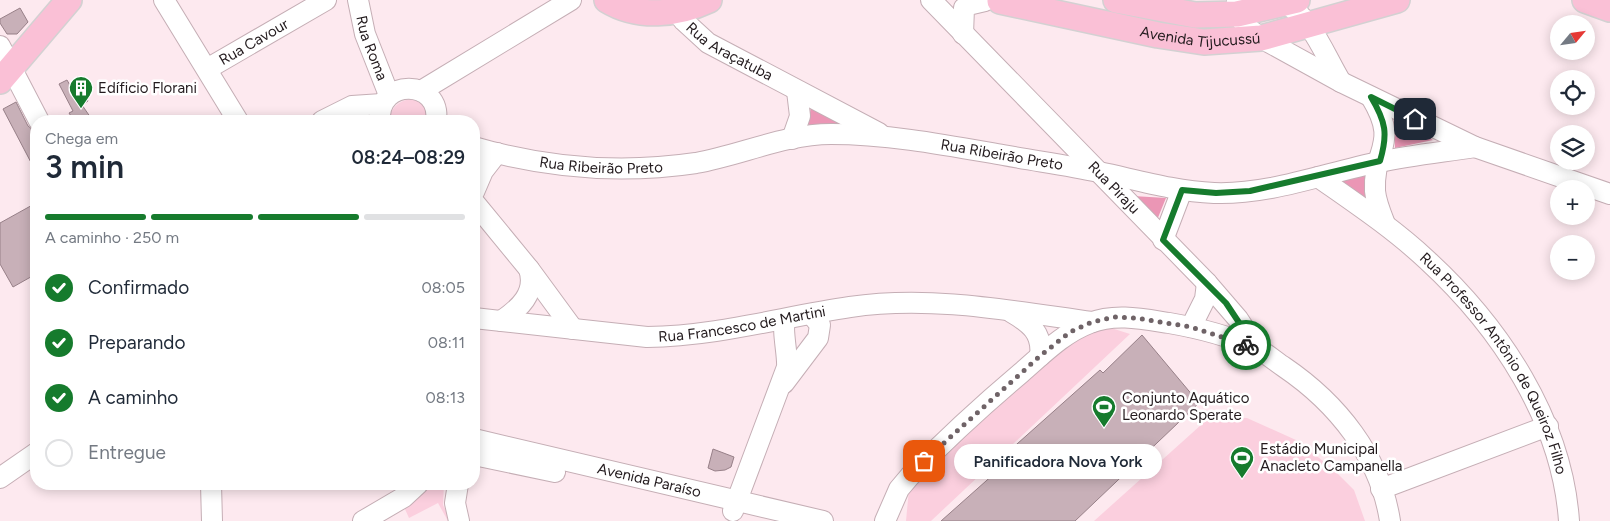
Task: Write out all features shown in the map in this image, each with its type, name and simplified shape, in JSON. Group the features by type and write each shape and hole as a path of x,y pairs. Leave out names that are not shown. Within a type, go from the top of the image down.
{"main road":[{"path":"4,65 69,0"},
{"path":"607,0 632,10 653,13 675,6 708,0"},
{"name":"Avenida Tijucussú","path":"984,0 1001,0 1188,40 1223,42 1261,38 1397,0"},
{"name":"Avenida Tijucussú","path":"1116,0 1195,15 1237,7 1288,1"},
{"path":"1585,0 1610,9"}],"street":[{"path":"164,0 235,115"},
{"name":"Rua Cavour","path":"208,69 326,0"},
{"name":"Rua Roma","path":"358,0 364,34 384,107"},
{"path":"421,91 570,0"},
{"name":"Rua Piraju","path":"931,0 1163,240 1208,283 1238,319 1256,348"},
{"path":"963,34 964,8 984,0"},
{"path":"1288,1 1310,25 1341,82"},
{"name":"Rua Araçatuba","path":"675,6 692,31 708,44 887,137"},
{"path":"1237,7 1248,28 1261,38 1341,82 1475,147"},
{"path":"4,65 36,115"},
{"path":"4,65 26,77 48,115"},
{"path":"335,115 358,104 384,107 399,89 410,88 421,91 429,97 435,105 436,115"},
{"path":"792,139 800,116 797,91"},
{"path":"1371,97 1380,112 1386,130 1375,192 1385,224"},
{"name":"Rua Ribeirão Preto","path":"480,149 497,154 559,165 598,168 642,168 696,162 820,134 887,137 934,143 1099,172 1182,190 1216,193 1250,191 1318,177 1380,161 1475,147 1572,180"},
{"path":"480,178 483,171 497,154"},
{"name":"Rua Professor Antônio de Queiroz Filho","path":"1318,177 1385,224 1426,259 1475,311 1533,394 1548,426 1558,456 1569,521"},
{"name":"Rua Ribeirão Preto","path":"1595,188 1610,194"},
{"path":"1163,240 1182,190"},
{"path":"1595,192 1610,211"},
{"path":"480,209 529,269 573,329"},
{"path":"501,321 515,312 526,299 532,278 529,269"},
{"path":"1191,327 1205,299 1208,283"},
{"name":"Rua Francesco de Martini","path":"480,319 647,337 674,337 786,320 851,307 930,303 960,304 1092,322"},
{"name":"Rua Francesco de Martini","path":"1010,311 1028,322 1037,333 1041,341 1040,356"},
{"path":"736,506 767,417 782,386 818,338 820,325 812,314"},
{"path":"885,521 899,489 910,476 986,403 1070,332 1092,322 1115,317 1136,318 1191,327 1256,348 1311,386 1346,420 1368,458 1381,488 1390,521"},
{"path":"782,386 787,367 788,352 782,329 786,320"},
{"path":"1381,488 1548,426"},
{"name":"Avenida Paraíso","path":"480,441 736,506 774,521"},
{"name":"Avenida Paraíso","path":"480,455 736,506 823,521"},
{"path":"0,478 30,457"},
{"path":"211,490 212,521"},
{"path":"363,521 404,497 412,490"},
{"path":"457,490 455,503 459,521"}],"shaded area":[{"path":"412,99 424,104 428,115 390,115 396,106 403,101"},
{"path":"811,105 845,123 808,128"},
{"path":"1394,119 1433,140 1395,148"},
{"path":"1367,172 1366,199 1333,181"},
{"path":"1133,196 1166,198 1157,220"},
{"path":"1108,327 1130,334 931,521 906,521 909,489 1001,398 1077,336"},
{"name":"Estádio Municipal Anacleto Campanella","path":"1211,416 1247,418 1296,440 1332,468 1354,490 1365,521 1094,521"},
{"path":"419,490 444,490 443,505 451,521 448,521 438,503 409,518 404,507"}],"building":[{"path":"20,8 28,22 17,34 7,34 0,23 0,19"},
{"path":"67,80 71,87 78,84 88,101 82,105 89,115 70,115 69,113 73,111 59,84"},
{"path":"16,102 30,128 30,161 3,109"},
{"path":"30,206 30,277 13,287 0,264 0,223"},
{"name":"Conjunto Aquático Leonardo Sperate","path":"1142,335 1199,403 1075,521 941,521 1013,457 1008,452 1100,370 1103,373"},
{"path":"713,449 734,457 731,467 715,471 708,468"}],"way so far":[{"path":"924,461 1040,356 1070,332 1092,322 1115,317 1136,318 1191,327 1246,345"}],"place":[{"name":"Edíficio Florani","path":"81,109"},
{"name":"Conjunto Aquático Leonardo Sperate","path":"1104,428"},
{"name":"Panificadora Nova York","path":"924,461"},
{"name":"Estádio Municipal Anacleto Campanella","path":"1242,479"}],"route":[{"path":"1246,345 1256,348 1226,303 1163,240 1182,190 1216,193 1250,191 1318,177 1380,161 1386,130 1380,112 1371,97 1415,119"}]}
